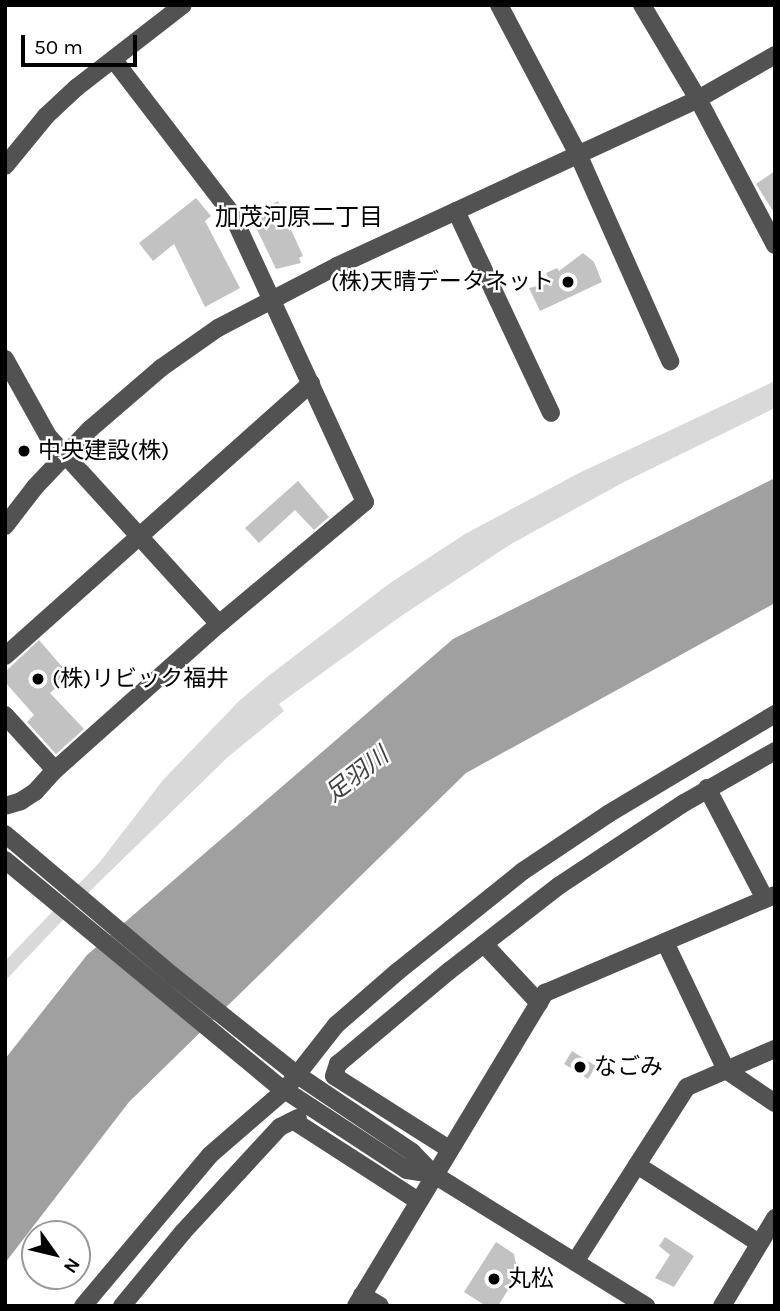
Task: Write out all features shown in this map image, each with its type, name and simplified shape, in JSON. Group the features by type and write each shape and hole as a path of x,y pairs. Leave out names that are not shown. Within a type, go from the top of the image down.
{"street":[{"path":"5,166 46,116 113,59 183,5"},
{"path":"499,5 578,155 670,361"},
{"path":"642,5 698,99 775,245"},
{"path":"5,526 64,454 113,407 190,346 273,299 698,99 775,55"},
{"path":"5,806 21,801 35,792 55,770 219,624 365,502 232,214 113,59"},
{"path":"456,211 551,413"},
{"path":"5,359 48,436 219,624"},
{"path":"5,656 311,383"},
{"path":"83,1306 210,1155 281,1087 336,1025 461,918 523,871 608,814 775,714"},
{"path":"5,715 55,770"},
{"path":"754,725 775,725"},
{"path":"449,1149 334,1076 338,1064 350,1051 560,885 707,789 775,751"},
{"path":"380,1306 359,1300 545,993 770,897 707,789"},
{"path":"11,839 183,984 293,1072 412,1152 433,1174 646,1306"},
{"path":"5,860 211,1033 281,1087 407,1170 433,1174"},
{"path":"664,942 726,1070 775,1102"},
{"path":"484,944 539,1003"},
{"path":"575,1262 687,1087 775,1049"},
{"path":"122,1306 183,1232 280,1127 296,1120 418,1201"},
{"path":"637,1164 759,1243"},
{"path":"722,1306 775,1218"}],"shaded area":[{"path":"775,381 775,408 624,482 511,544 404,614 279,704 284,711 228,757 95,886 5,981 5,961 99,863 163,780 239,701 267,677 390,583 465,534 579,473"}],"water":[{"name":"足羽川","path":"775,478 775,603 466,773 129,1102 38,1220 21,1220 21,1242 5,1263 5,1059 87,955 453,639"}],"building":[{"path":"775,171 775,214 756,184"},
{"path":"196,198 211,216 205,221 240,288 205,307 174,244 153,261 139,243"},
{"path":"278,201 303,256 299,258 301,263 276,269 250,215"},
{"path":"583,253 594,262 602,282 540,311 529,288 551,283 546,273 557,268 559,271"},
{"path":"298,481 329,517 314,530 295,510 259,543 245,528"},
{"path":"39,640 70,676 50,693 84,729 56,754 27,722 34,715 5,682 5,672"},
{"path":"572,1051 596,1066 588,1079 564,1064"},
{"path":"665,1237 694,1256 674,1287 655,1278 670,1255 659,1246"},
{"path":"496,1242 514,1254 518,1274 498,1306 486,1306 464,1292"}],"place":[{"name":"(株)天晴データネット","path":"568,282"},
{"name":"中央建設(株)","path":"24,451"},
{"name":"(株)リビック福井","path":"38,679"},
{"name":"なごみ","path":"580,1067"},
{"name":"丸松","path":"494,1279"}],"district":[{"name":"加茂河原二丁目","path":"299,218"}]}
